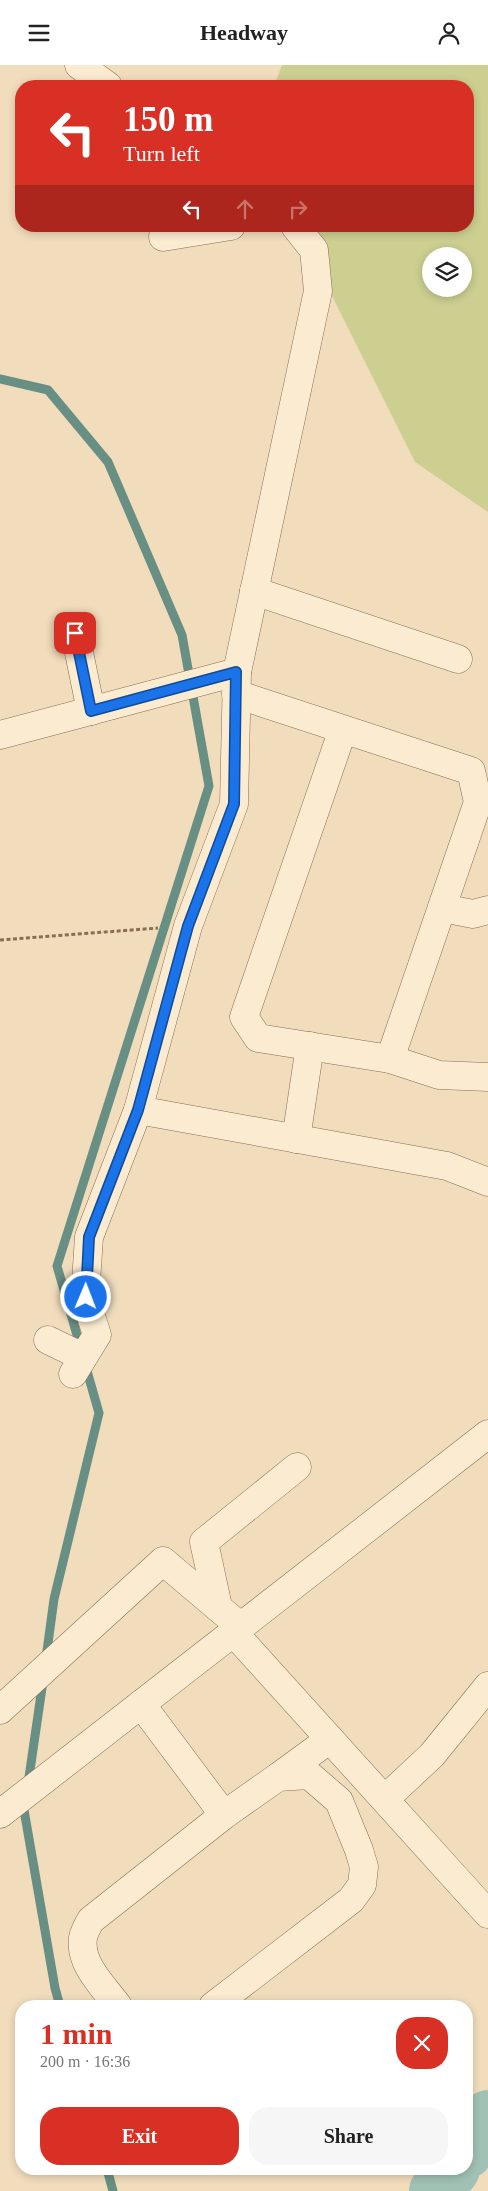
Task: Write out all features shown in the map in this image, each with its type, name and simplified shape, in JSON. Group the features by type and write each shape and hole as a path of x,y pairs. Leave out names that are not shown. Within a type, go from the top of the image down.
{"street":[{"path":"79,65 100,80"},
{"path":"163,237 194,232"},
{"path":"48,1340 78,1365 97,1335 86,1297 89,1237 138,1110 188,926 234,804 236,683 318,291 314,250 300,232"},
{"path":"254,591 458,659"},
{"path":"75,633 91,711"},
{"path":"0,735 91,711 236,683 343,729 471,771 478,802 390,1059"},
{"path":"343,729 244,1017 258,1038 390,1059 439,1075 488,1077"},
{"path":"442,908 472,913 488,910"},
{"path":"296,1139 310,1046"},
{"path":"138,1110 447,1166 488,1182"},
{"path":"3,1811 488,1434"},
{"path":"218,1607 204,1543 297,1467"},
{"path":"0,1710 163,1561 218,1607 330,1739 485,1906"},
{"path":"385,1799 432,1755 488,1686"},
{"path":"141,1704 224,1815"},
{"path":"113,2000 92,1972 84,1957 83,1937 91,1919 224,1815 330,1739"},
{"path":"221,2000 351,1900 362,1885 364,1867 339,1801 309,1775 278,1777"}],"path":[{"path":"0,940 188,926"}],"green space":[{"path":"282,65 488,65 488,512 415,462 300,232 474,232 474,80 276,80"}],"waterway":[{"path":"0,379 48,390 108,462 182,635 209,786 57,1266 81,1349"},
{"path":"46,1658 54,1599 99,1413 85,1364"},
{"path":"28,1784 43,1681"},
{"path":"25,1802 24,1810 58,2000"},
{"path":"473,2141 488,2117"},
{"path":"109,2175 113,2191"},
{"path":"436,2191 448,2175"}],"route":[{"path":"75,633 91,711 236,672 234,804 188,926 138,1110 89,1237 86,1297"}]}
